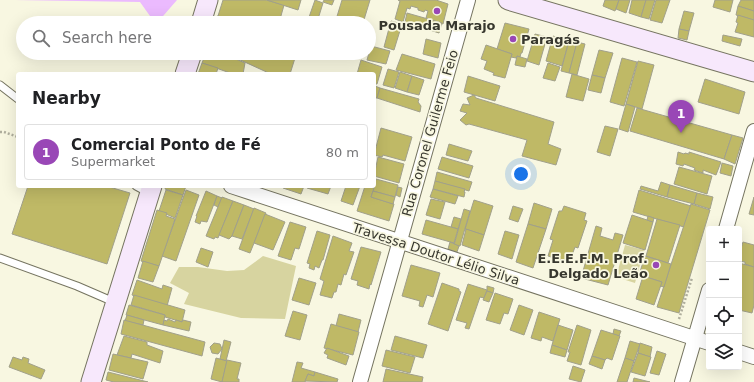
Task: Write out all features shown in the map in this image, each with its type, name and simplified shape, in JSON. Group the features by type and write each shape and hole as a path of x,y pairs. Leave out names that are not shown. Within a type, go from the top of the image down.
{"street":[{"path":"203,16 208,0"},
{"name":"Rua Coronel Guilerme Feio","path":"360,382 468,0"},
{"path":"508,0 754,72"},
{"path":"187,72 190,60"},
{"path":"727,226 754,131"},
{"path":"91,382 116,303 146,188"},
{"name":"Travessa Doutor Lélio Silva","path":"237,188 706,342"},
{"path":"682,382 707,298"},
{"path":"742,353 754,357"}],"lane":[{"path":"0,85 16,97"},
{"path":"0,258 77,286 116,303"}],"path":[{"path":"0,132 16,136"},
{"path":"679,319 691,278"}],"shaded area":[{"path":"15,0 177,0 163,16 150,16 140,2"},
{"path":"625,245 644,250 635,283 616,277"},
{"path":"263,256 296,266 285,319 241,318 184,304 189,293 170,283 179,267 198,267 227,271 244,270"}],"building":[{"path":"223,0 266,0 284,5 281,16 218,16"},
{"path":"267,0 301,0 298,10"},
{"path":"315,0 323,3 319,16 309,16"},
{"path":"324,0 334,0 332,5 323,2"},
{"path":"342,0 370,0 365,16 337,16"},
{"name":"Pousada Marajo","path":"398,0 436,0 448,4 443,24 426,18 428,11 425,10 424,12 411,6 410,9 407,8 403,22 395,19 400,1"},
{"path":"605,0 619,0 615,11 603,6"},
{"path":"619,0 630,0 626,13 616,9"},
{"path":"632,0 646,0 641,17 629,13"},
{"path":"646,0 655,0 649,19 641,17"},
{"path":"656,0 670,0 662,23 650,20"},
{"path":"715,0 733,0 730,12 713,7"},
{"path":"741,0 754,0 754,11 738,6"},
{"path":"738,6 754,11 754,20 736,15"},
{"path":"684,11 694,13 689,31 679,29"},
{"path":"407,13 442,23 439,33 405,22"},
{"path":"738,15 754,20 754,37 735,32 738,23 736,22"},
{"path":"391,21 402,24 394,50 384,47"},
{"name":"Paragás","path":"505,23 529,29 520,57 511,57 512,54 497,49"},
{"path":"679,29 689,31 687,40 678,38"},
{"path":"535,34 547,37 539,65 527,61"},
{"path":"723,35 742,39 740,46 722,41"},
{"path":"553,36 569,41 562,66 546,61"},
{"path":"570,37 578,40 569,73 561,71"},
{"path":"426,39 441,43 438,58 423,54"},
{"path":"577,42 585,44 577,75 569,73"},
{"path":"486,45 512,54 505,78 493,75 494,73 484,69 487,61 481,59"},
{"path":"376,47 390,51 386,64 367,60 376,60"},
{"path":"599,50 613,53 605,78 592,75"},
{"path":"402,54 435,64 431,79 396,70"},
{"path":"517,56 527,59 525,67 515,65"},
{"path":"622,58 637,62 624,106 610,102"},
{"path":"203,60 238,60 245,63 243,72 227,72 202,63"},
{"path":"240,60 294,60 291,72 267,72"},
{"path":"361,60 382,67 377,84 376,72 358,72"},
{"path":"638,61 654,65 642,109 626,104"},
{"path":"202,63 218,68 217,72 199,72"},
{"path":"548,63 560,67 555,81 543,78"},
{"path":"388,69 399,72 394,88 383,85"},
{"path":"400,72 412,76 407,92 395,88"},
{"path":"572,74 589,79 583,101 566,97"},
{"path":"592,75 605,78 601,93 588,90"},
{"path":"412,76 424,80 419,95 407,92"},
{"path":"468,76 500,86 495,101 464,92"},
{"path":"705,79 745,92 739,114 698,102"},
{"path":"376,86 380,88 376,98"},
{"path":"380,88 419,99 418,102 421,106 420,112 377,98"},
{"path":"474,95 476,98 554,122 548,144 561,149 556,165 522,156 527,140 469,124 466,125 460,120 467,113 460,111 463,104 470,105 467,98"},
{"path":"626,104 635,107 628,132 619,129"},
{"path":"637,108 732,135 724,159 630,131"},
{"path":"605,126 618,129 610,156 597,152"},
{"path":"381,128 412,137 405,161 383,155 382,157 376,156 376,147"},
{"path":"732,135 743,138 735,164 724,159"},
{"path":"449,144 472,151 468,161 446,155"},
{"path":"678,152 689,154 689,152 721,162 716,175 703,170 703,173 694,170 695,168 684,164 683,166 676,164"},
{"path":"378,157 404,164 399,183 376,177"},
{"path":"442,157 473,166 469,178 438,169"},
{"path":"722,163 733,166 731,176 720,173"},
{"path":"679,167 712,176 707,194 674,184"},
{"path":"437,172 472,182 469,191 435,181"},
{"path":"376,179 398,185 395,197 373,191 374,188 376,188"},
{"path":"435,181 465,189 464,197 433,189"},
{"path":"661,182 670,185 667,197 640,189 641,186 658,191"},
{"path":"670,185 697,193 694,204 667,197"},
{"path":"398,187 402,188 400,197 396,195"},
{"path":"27,188 113,188 130,193 107,264 12,234"},
{"path":"165,188 185,188 183,195"},
{"path":"283,188 303,188 301,194"},
{"path":"307,188 330,188 328,194"},
{"path":"345,188 359,188 353,205 341,201"},
{"path":"364,188 374,188 371,197 394,204 389,221 357,211"},
{"path":"433,189 458,196 455,204 430,197"},
{"path":"166,190 183,195 175,218 159,211"},
{"path":"186,190 199,195 176,261 162,256"},
{"path":"639,190 691,206 684,227 633,212"},
{"path":"206,191 217,196 207,222 201,221 200,224 195,222 196,216"},
{"path":"373,191 395,197 393,204 371,197"},
{"path":"697,193 713,197 710,209 694,204"},
{"path":"217,196 222,198 218,207 214,205"},
{"path":"222,197 233,201 218,238 215,237 214,239 206,236"},
{"path":"754,197 754,215 749,214"},
{"path":"431,199 445,202 440,219 426,215"},
{"path":"474,200 493,206 484,235 465,229"},
{"path":"233,201 244,205 232,236 229,239 219,235"},
{"path":"534,203 552,209 546,229 528,224"},
{"path":"691,204 710,210 679,313 657,307"},
{"path":"244,205 254,209 242,239 232,236"},
{"path":"513,206 523,209 518,222 509,219"},
{"path":"564,206 586,213 584,220 587,221 578,248 575,247 569,263 548,256 553,240 550,239 559,211 562,211"},
{"path":"254,208 266,213 250,253 239,249"},
{"path":"464,209 470,211 460,246 454,245"},
{"path":"157,210 167,213 166,216 175,219 159,266 141,261"},
{"path":"265,214 285,222 273,250 254,243"},
{"path":"632,215 653,222 645,250 623,243"},
{"path":"648,216 654,218 653,222 647,220"},
{"path":"454,217 461,219 458,229 451,227"},
{"path":"657,219 680,225 668,263 646,256"},
{"path":"426,220 458,229 454,243 422,234"},
{"path":"290,222 306,227 299,249 295,248 291,260 278,256"},
{"path":"528,224 546,229 533,268 516,262"},
{"path":"596,226 602,228 600,236 613,240 615,233 623,235 608,285 581,278"},
{"path":"466,229 484,235 479,251 462,245"},
{"path":"317,231 330,235 323,260 319,268 315,266 314,270 309,268 310,264 307,263"},
{"path":"505,231 519,235 512,259 498,254"},
{"path":"333,236 352,243 349,251 354,252 346,275 344,274 341,285 338,284 336,292 334,292 332,298 320,295 324,281 320,279"},
{"path":"450,242 459,246 457,252 448,249"},
{"path":"743,242 754,245 754,267 742,262"},
{"path":"361,247 381,252 369,289 357,285 358,281 351,279"},
{"path":"201,248 213,252 208,267 196,262"},
{"path":"645,256 671,264 664,287 660,286 662,282 639,275"},
{"path":"143,261 159,266 153,282 138,278"},
{"path":"742,264 754,267 754,305 752,313 742,311"},
{"path":"411,265 440,273 433,297 427,295 423,307 419,306 420,301 402,296"},
{"path":"643,276 662,282 654,305 636,299"},
{"path":"299,278 316,283 309,305 292,300"},
{"path":"137,280 162,289 163,285 172,288 167,306 132,295"},
{"path":"442,283 459,289 461,292 448,331 428,324"},
{"path":"468,284 487,290 484,298 480,297 469,329 465,328 467,323 456,320"},
{"path":"487,286 494,288 493,293 487,291"},
{"path":"487,291 493,293 489,302 483,300"},
{"path":"495,293 513,299 508,314 504,313 500,324 486,320"},
{"path":"134,295 185,310 182,322 165,317 165,315 131,305"},
{"path":"129,305 165,315 163,325 126,315"},
{"path":"519,305 533,310 524,335 510,330"},
{"path":"293,311 307,315 300,340 285,336"},
{"path":"539,312 560,319 553,341 542,337 541,341 531,338"},
{"path":"339,314 361,320 358,332 336,326"},
{"path":"127,315 144,320 143,325 125,321"},
{"path":"168,319 175,322 176,320 182,322 183,320 191,322 189,331 163,325 164,320 167,321"},
{"path":"124,320 205,342 202,356 121,334"},
{"path":"331,324 359,332 353,355 324,348"},
{"path":"558,325 573,330 567,350 552,345"},
{"path":"577,325 591,330 581,365 567,361 570,352 568,352"},
{"path":"614,329 621,331 619,336 613,334"},
{"path":"601,330 620,336 612,360 607,358 605,360 592,356"},
{"path":"124,336 147,342 147,345 163,351 160,363 132,354 131,358 117,355"},
{"path":"395,336 427,345 423,358 391,350"},
{"path":"224,340 231,342 226,361 220,359"},
{"path":"630,341 640,344 634,361 625,358"},
{"path":"214,343 220,344 222,349 218,354 212,353 210,347"},
{"path":"640,343 652,347 650,357 638,353"},
{"path":"552,345 567,350 565,357 550,353"},
{"path":"327,348 349,356 346,365 327,358 328,355 324,353"},
{"path":"386,350 415,357 410,373 382,366"},
{"path":"657,351 666,354 659,375 650,373"},
{"path":"638,353 651,357 645,376 631,372"},
{"path":"113,354 148,362 143,379 109,370"},
{"path":"592,356 605,360 602,369 589,364"},
{"path":"13,357 22,360 23,357 29,359 28,363 45,370 41,379 9,367"},
{"path":"216,358 227,361 222,382 211,379"},
{"path":"625,358 634,361 627,382 617,382"},
{"path":"227,360 241,363 237,379 239,379 239,382 222,382"},
{"path":"297,362 303,363 301,368 315,372 314,376 308,374 305,382 292,382"},
{"path":"573,366 585,370 581,382 569,379"},
{"path":"386,369 423,377 422,382 383,382"},
{"path":"108,372 148,382 114,382 106,380"},
{"path":"315,372 338,379 337,382 305,381 308,374 314,376"},
{"path":"634,378 650,382 633,382"}],"place":[{"name":"Pousada Marajo","path":"437,11"},
{"name":"Paragás","path":"513,39"},
{"name":"Comercial Ponto de Fé","path":"681,133"},
{"name":"E.E.E.F.M. Prof. Delgado Leão","path":"656,265"}]}
